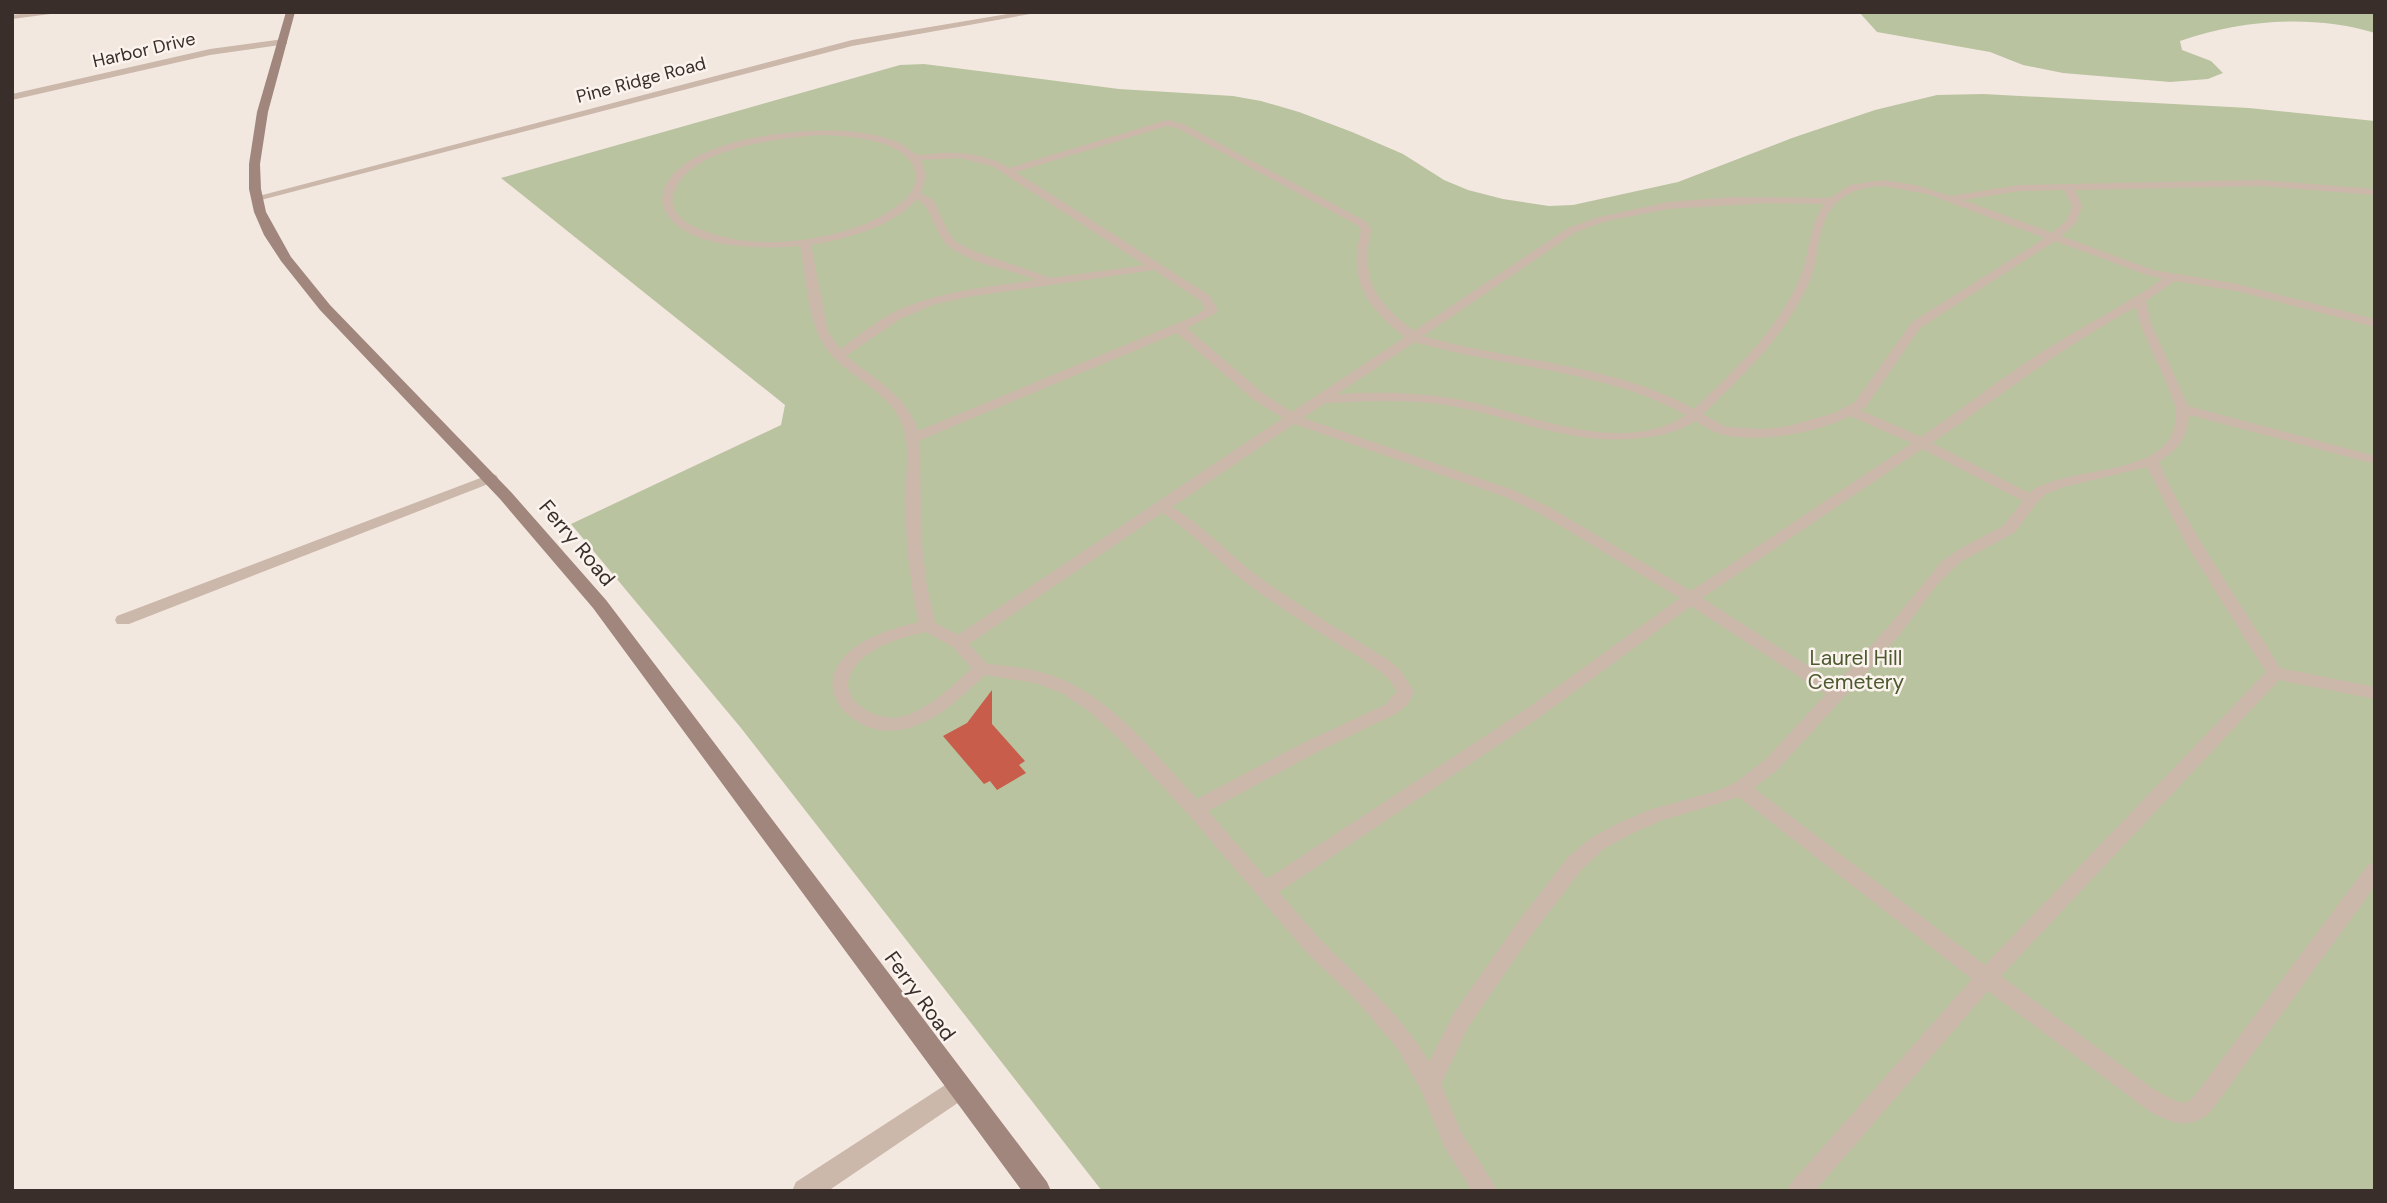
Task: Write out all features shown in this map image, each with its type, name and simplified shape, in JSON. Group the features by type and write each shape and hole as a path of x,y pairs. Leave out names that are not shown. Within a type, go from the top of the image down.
{"main road":[{"name":"Ferry Road","path":"291,12 254,153 253,173 257,198 270,232 312,290 345,329 491,478 564,561 634,648 1038,1191"}],"street":[{"name":"Pine Ridge Road","path":"257,198 852,43 1037,12"},
{"name":"Harbor Drive","path":"12,97 210,52 284,41"},
{"path":"806,1191 959,1088"}],"lane":[{"path":"12,18 62,12"},
{"path":"1010,171 1161,124 1173,124 1188,129 1363,224 1366,234 1360,254 1364,283 1384,314 1415,338 1460,351 1624,383 1672,402 1722,430 1756,434 1790,430 1851,411 1868,396 1916,325 2000,274 2054,237 2077,212 2076,200 2069,189"},
{"path":"821,132 857,135 887,142 913,157 921,169 922,178 915,194 906,205 879,221 843,234 805,242 757,244 701,235 688,229 670,214 667,205 670,187 686,169 712,154 746,142 821,132"},
{"path":"913,157 972,156 1010,171 1211,304 1212,310 1178,327 913,438"},
{"path":"1325,399 1381,396 1450,402 1478,407 1555,431 1600,439 1671,429 1695,415 1760,354 1782,321 1807,274 1820,219 1834,201 1863,184 1878,181 1904,184 1951,199 2171,278 2237,288 2375,323"},
{"path":"1951,199 2019,188 2261,183 2375,192"},
{"path":"915,194 929,200 952,244 1048,281"},
{"path":"958,643 1160,506 1325,399 1565,234 1598,220 1686,203 1834,201"},
{"path":"805,242 822,332 827,342 900,408 913,438 912,506 921,602 928,626"},
{"path":"839,355 896,316 916,306 968,293 1154,267"},
{"path":"1265,891 1566,689 1646,634 1690,599 2077,335 2140,300 2171,278"},
{"path":"1430,1084 1461,1020 1525,928 1576,862 1598,843 1636,824 1741,788 1772,764 1908,616 1947,564 2014,524 2038,492 2077,478 2136,467 2152,461 2180,435 2184,423 2183,409 2145,323 2140,300"},
{"path":"1178,327 1259,397 1293,419 1508,493 1586,533 1836,693"},
{"path":"2183,409 2375,460"},
{"path":"1851,411 1922,443 2032,500"},
{"path":"2152,461 2165,494 2197,554 2259,644 2275,673"},
{"path":"123,620 491,478"},
{"path":"1160,506 1185,521 1225,559 1254,581 1382,664 1402,684 1405,692 1402,701 1391,709 1311,747 1195,809"},
{"path":"982,669 945,702 900,724 878,724 861,718 845,702 840,685 844,669 860,654 881,640 905,630 928,626 958,643 982,669 1038,677 1070,690 1096,708 1124,733 1195,809 1314,947 1362,992 1405,1041 1430,1084 1453,1140 1486,1191"},
{"path":"2275,673 2375,692"},
{"path":"1798,1191 1986,978 2275,673"},
{"path":"1741,788 1986,978 2137,1090 2182,1115 2195,1111 2375,871"}],"green space":[{"path":"1859,12 2375,12 2375,33 2326,23 2302,22 2228,28 2180,41 2182,50 2211,61 2223,73 2208,79 2170,82 2063,73 2023,65 1990,52 1877,32"},
{"name":"Laurel Hill Cemetery","path":"924,64 1119,89 1233,96 1261,101 1352,132 1403,154 1444,180 1468,190 1549,206 1573,205 1678,182 1792,138 1875,110 1937,95 1983,94 2249,108 2375,121 2375,1191 1102,1191 741,728 571,524 781,425 785,405 501,178 900,65"}],"building":[{"path":"992,690 992,724 1025,761 1019,765 1026,773 997,790 990,781 984,784 943,736 967,723"}]}
